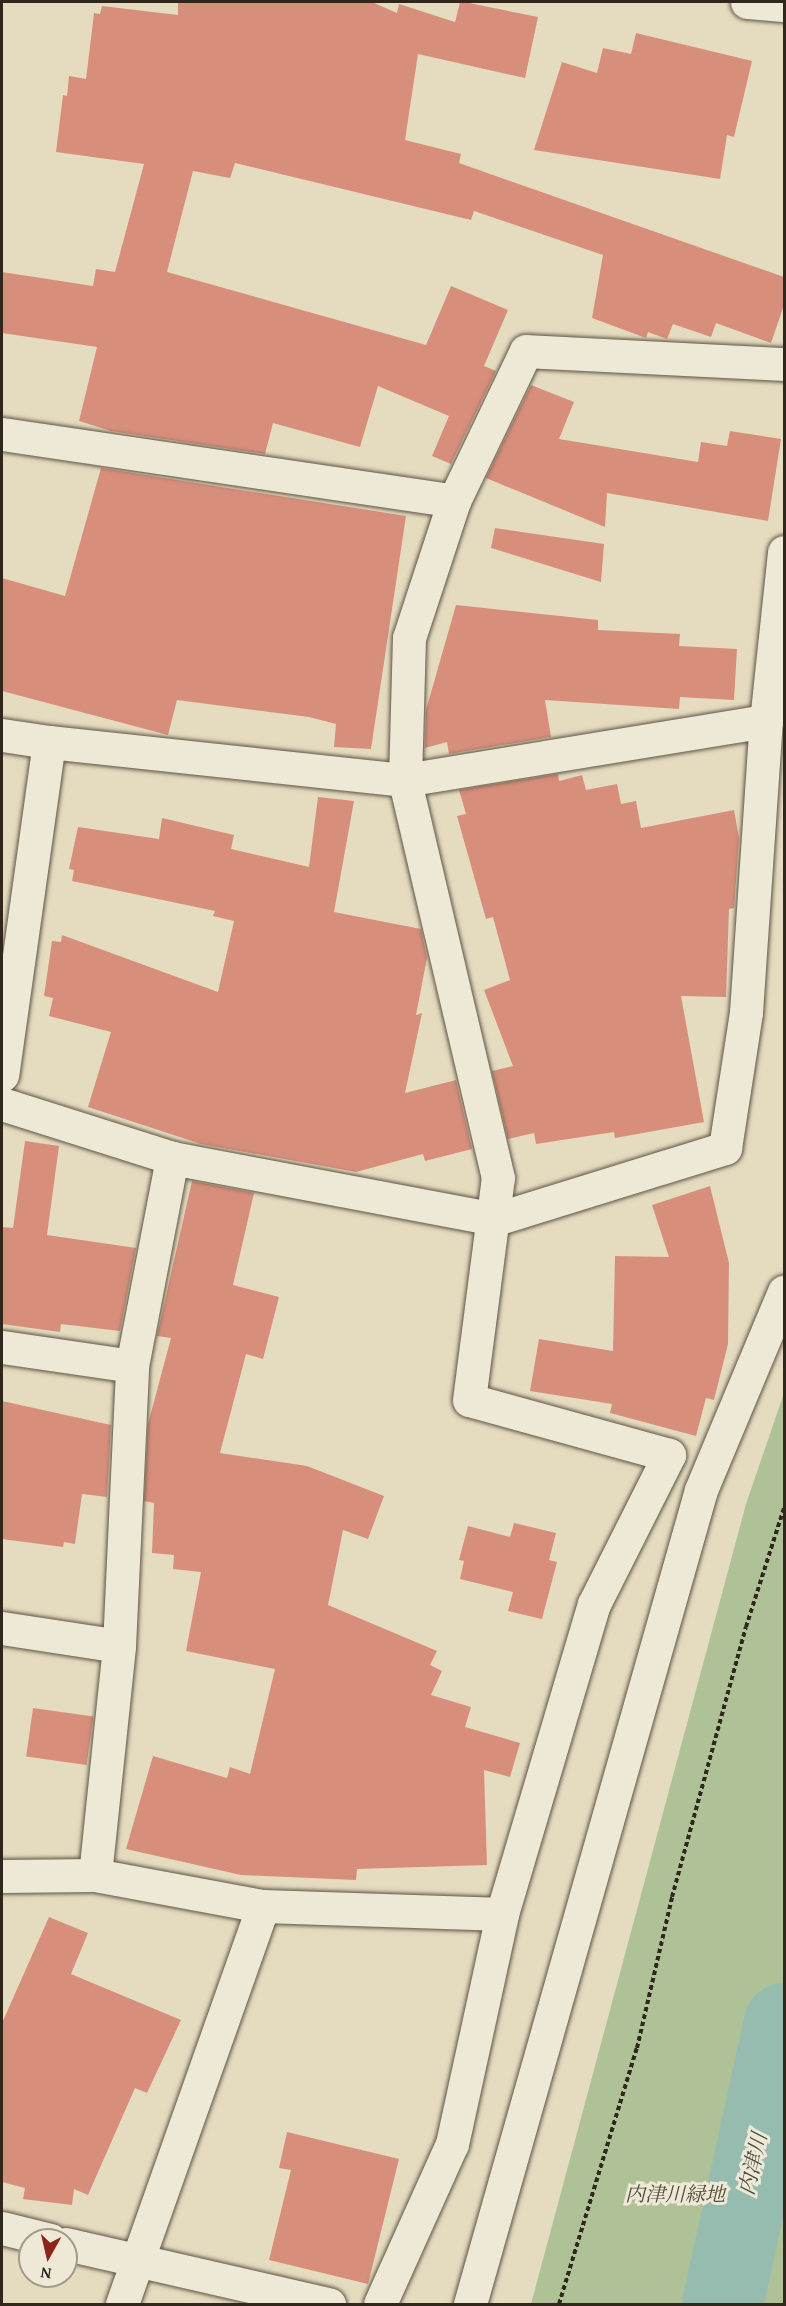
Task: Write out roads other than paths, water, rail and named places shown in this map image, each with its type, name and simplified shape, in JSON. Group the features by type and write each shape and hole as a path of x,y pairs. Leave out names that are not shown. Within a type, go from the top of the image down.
{"street":[{"path":"747,2 784,5"},
{"path":"380,2304 452,2144 502,1914 594,1604 669,1455 469,1400 496,1219 498,1178 405,780 409,638 454,501 526,351 784,364"},
{"path":"2,434 454,501"},
{"path":"2,1104 172,1158 496,1219 725,1149 746,1012 766,721 784,552"},
{"path":"2,735 405,780 766,721"},
{"path":"2,1075 49,742"},
{"path":"95,1875 119,1647 132,1366 172,1158"},
{"path":"470,2304 701,1490 784,1292"},
{"path":"2,1347 132,1366"},
{"path":"2,1628 119,1647"},
{"path":"2,1876 95,1875 263,1906 502,1914"},
{"path":"122,2304 263,1906"},
{"path":"2,2228 18,2232"},
{"path":"78,2247 329,2304"}],"waterway":[{"name":"内津川","path":"722,2304 784,2023"}],"park label":[{"name":"内津川緑地","path":"675,2193"}]}
